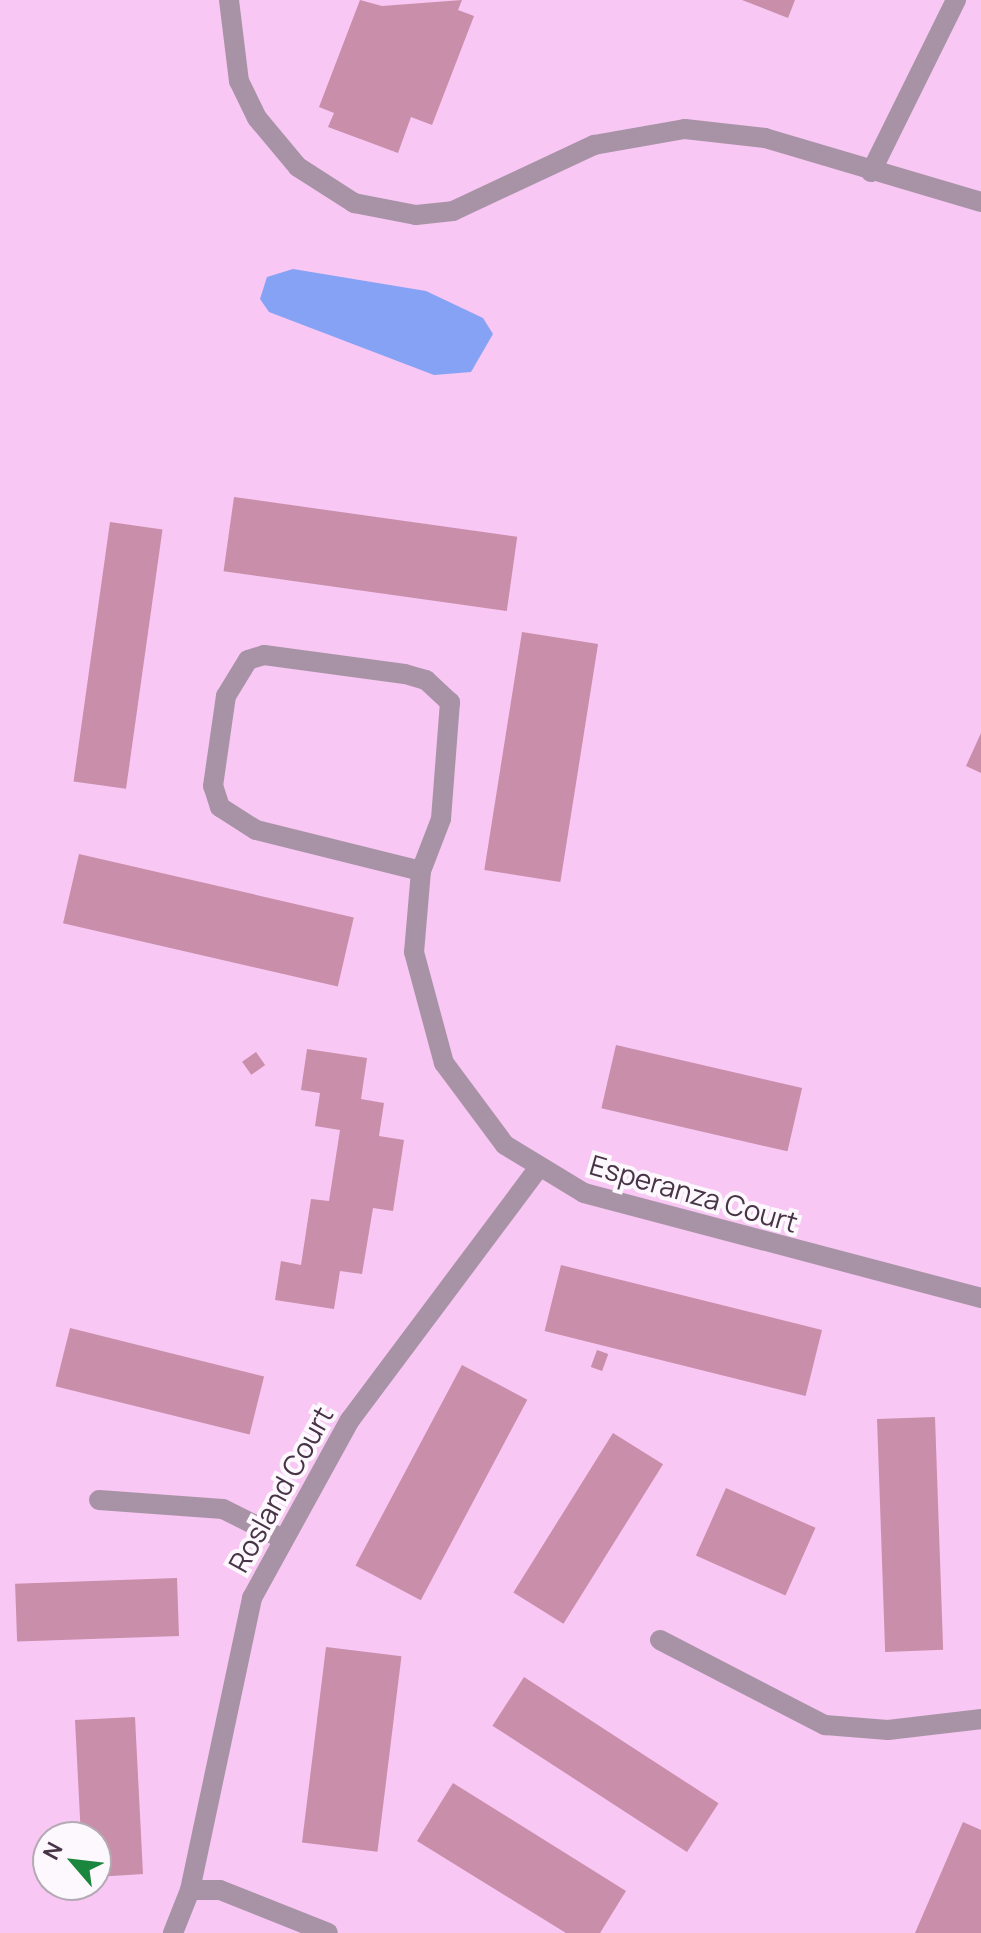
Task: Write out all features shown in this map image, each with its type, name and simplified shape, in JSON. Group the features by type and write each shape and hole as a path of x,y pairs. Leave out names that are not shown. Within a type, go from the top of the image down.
{"street":[{"path":"229,0 239,81 257,118 298,167 354,203 416,215 453,211 594,145 685,129 765,138 871,172 981,202"},
{"path":"871,172 956,0"},
{"name":"Esperanza Court","path":"421,871 256,830 220,807 213,786 226,696 248,660 264,655 405,674 426,680 450,702 441,819 421,871 414,952 435,1042 461,1095 538,1169 651,1212 981,1298"},
{"name":"Rosland Court","path":"173,1933 190,1890 252,1598 281,1538 350,1420 538,1169"},
{"path":"99,1500 223,1509 281,1538"},
{"path":"660,1640 825,1725 888,1730 981,1719"},
{"path":"190,1890 220,1890 328,1933"}],"water":[{"path":"293,269 426,291 483,318 493,334 471,372 434,375 269,312 260,299 267,277"}],"building":[{"path":"360,0 382,6 462,0 458,10 474,16 432,125 411,117 398,153 328,127 334,113 319,107"},
{"path":"742,0 795,0 788,18"},
{"path":"234,497 517,537 507,611 224,571"},
{"path":"110,522 162,529 126,789 74,781"},
{"path":"522,632 598,644 560,882 484,870"},
{"path":"981,733 981,773 966,766"},
{"path":"79,854 354,917 338,987 63,923"},
{"path":"616,1045 802,1088 787,1151 601,1108"},
{"path":"307,1049 367,1058 361,1099 384,1103 379,1136 404,1140 393,1211 373,1208 362,1274 340,1271 334,1309 275,1300 281,1261 301,1265 311,1199 329,1201 340,1130 315,1126 320,1093 301,1090"},
{"path":"256,1052 265,1065 251,1075 242,1062"},
{"path":"561,1265 822,1330 806,1396 545,1331"},
{"path":"70,1328 264,1376 250,1435 55,1386"},
{"path":"597,1350 608,1354 602,1371 591,1367"},
{"path":"462,1365 527,1400 421,1600 355,1565"},
{"path":"935,1417 943,1650 885,1652 877,1419"},
{"path":"613,1433 663,1464 563,1624 513,1592"},
{"path":"726,1488 816,1528 785,1595 696,1556"},
{"path":"177,1578 179,1636 17,1642 15,1584"},
{"path":"326,1647 401,1656 377,1852 302,1843"},
{"path":"524,1677 719,1803 687,1852 492,1726"},
{"path":"135,1717 143,1874 112,1876 112,1821 80,1821 75,1720"},
{"path":"453,1783 626,1891 600,1933 566,1933 417,1841"},
{"path":"963,1822 981,1830 981,1933 915,1933"}]}
